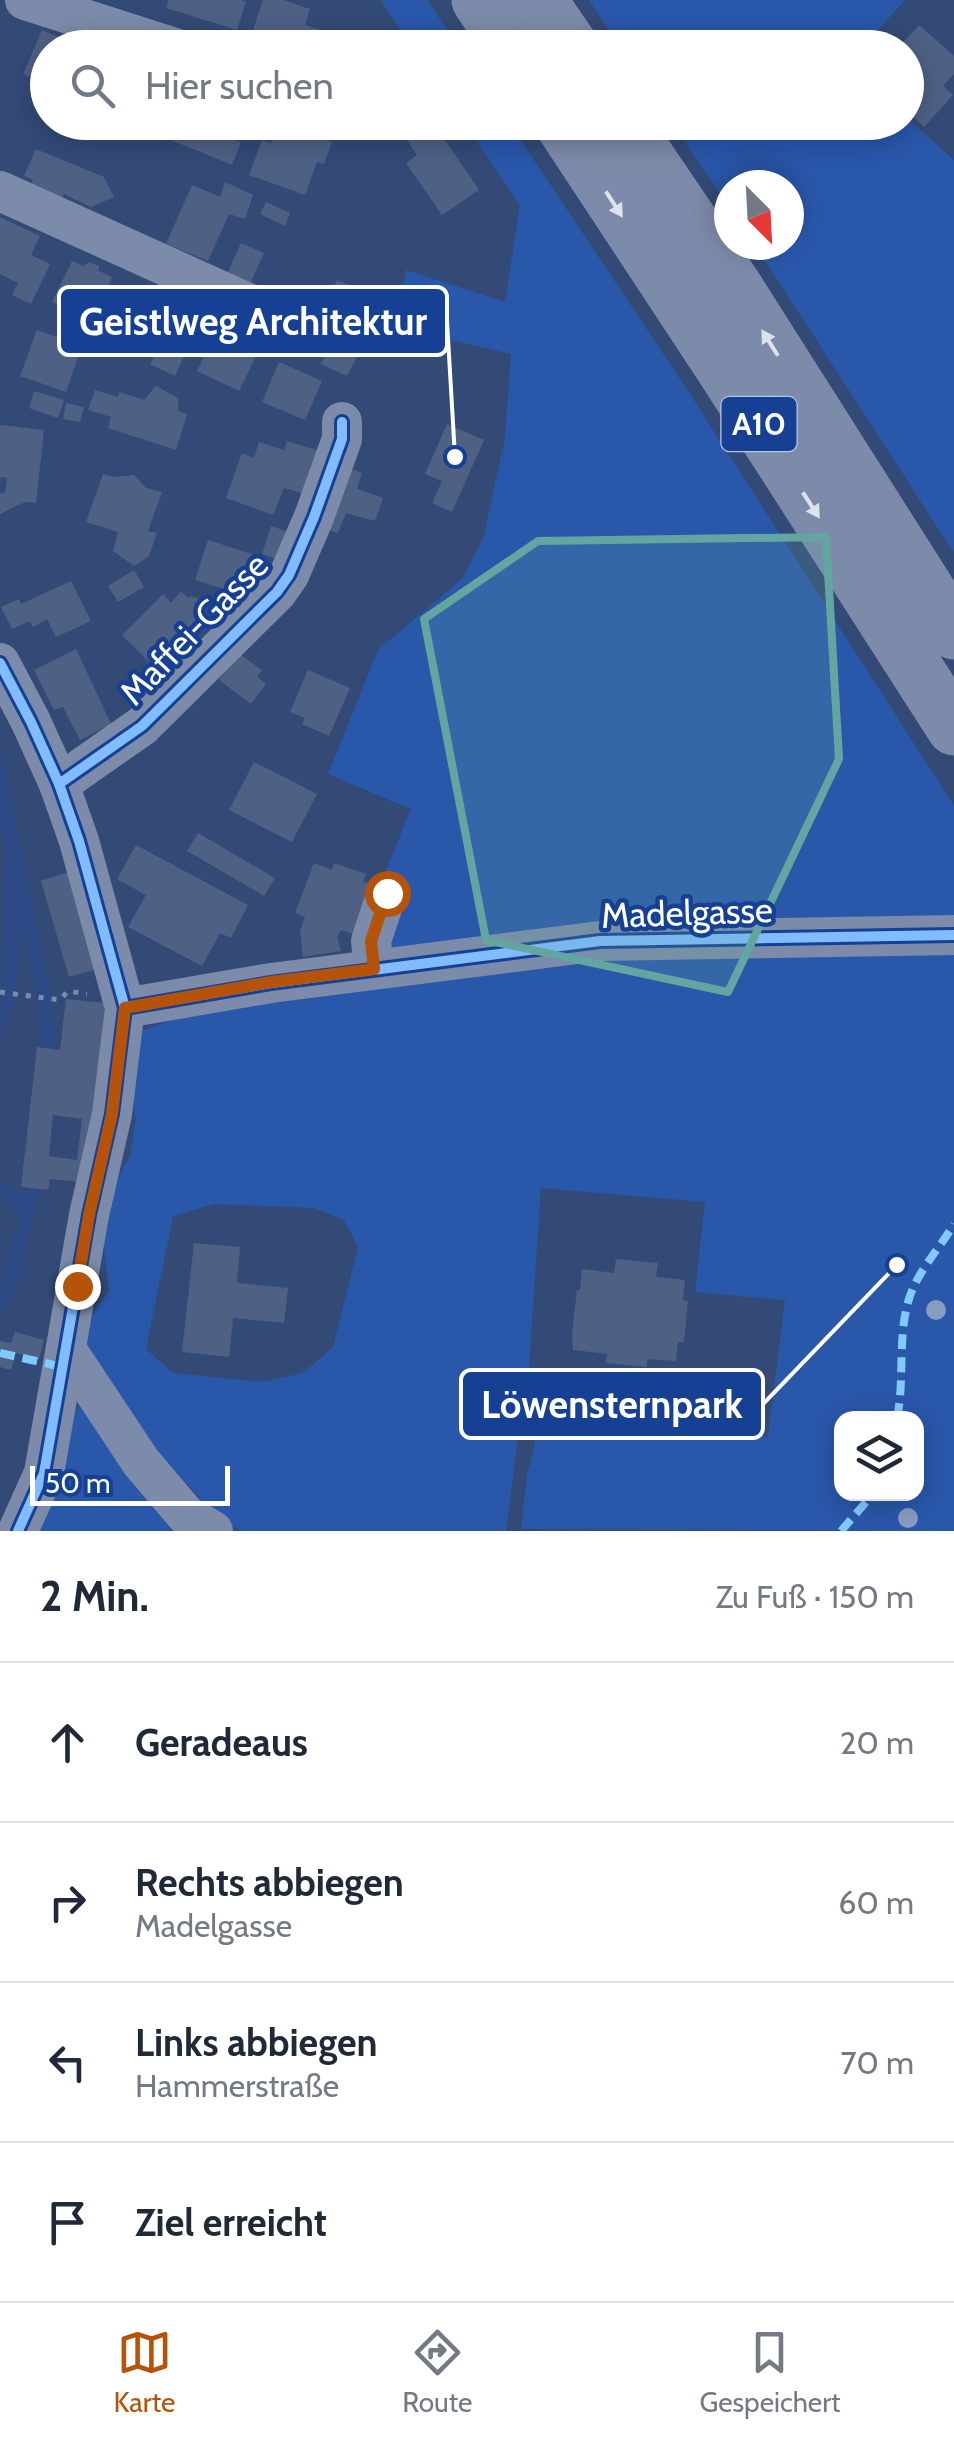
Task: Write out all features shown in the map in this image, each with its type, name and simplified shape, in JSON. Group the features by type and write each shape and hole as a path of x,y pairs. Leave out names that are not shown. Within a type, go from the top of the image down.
{"highway":[{"path":"480,0 499,30"},
{"path":"539,0 560,30"},
{"name":"A10","path":"572,140 954,728"},
{"name":"A10","path":"635,140 735,288 954,632"}],"street":[{"path":"25,0 119,30"},
{"path":"0,191 281,318"},
{"name":"Maffei-Gasse","path":"59,784 142,726 277,592 314,517 342,439 342,422"},
{"path":"0,663 59,784 125,1008 112,1114 89,1215 44,1472 18,1531"},
{"path":"374,969 371,941 387,893"},
{"name":"Madelgasse","path":"125,1008 271,982 600,942 954,934"},
{"path":"66,1350 141,1462 186,1515 213,1531"}],"path":[{"path":"0,992 60,1000"}],"highlighted area":[{"path":"826,537 839,759 728,992 486,940 424,619 538,541"}],"shaded area":[{"path":"380,0 427,0 447,30 401,30"},
{"path":"589,0 905,0 878,30 609,30"},
{"path":"924,133 954,160 954,553 765,260 804,260 804,170 714,170 714,185 684,140 924,140"},
{"path":"476,140 520,140 690,394 954,806 954,923 387,950 379,888 411,809 328,774 378,650 462,579 483,539 505,438 511,354 434,336 403,351 387,347 406,323 401,296 406,270 505,302 520,205"},
{"path":"0,745 50,988 56,1050 42,1048 35,989 19,925 20,953 13,1006 0,1037 5,850 0,818"},
{"path":"954,942 954,1531 521,1529 527,1475 538,1430 556,1403 768,1437 785,1300 695,1292 705,1202 541,1188 527,1397 506,1531 242,1531 221,1521 142,1435 79,1342 109,1291 100,1212 130,1156 136,1119 128,1086 134,1034 187,1014 598,951","holes":["214,1204 314,1208 344,1220 358,1247 333,1347 303,1373 263,1382 173,1373 146,1349 173,1216"]},
{"path":"0,1179 23,1197 26,1188 40,1189 19,1280 0,1316 0,1283 20,1218 0,1194"},
{"path":"85,1401 172,1520 169,1531 37,1531 74,1412"}],"building":[{"path":"169,0 246,2 237,30 166,8"},
{"path":"263,0 283,0 310,9 305,25 320,30 253,30"},
{"path":"919,25 954,56 954,74 943,86 953,95 924,127 924,30 914,30"},
{"path":"30,58 30,77 23,74"},
{"path":"171,140 241,142 232,165"},
{"path":"262,140 332,142 324,164 317,162 305,195 249,175"},
{"path":"407,140 445,140 479,190 442,215 406,163 417,155"},
{"path":"36,149 104,177 114,197 91,207 64,194 60,203 29,189 33,180 24,176"},
{"path":"225,182 253,195 245,219 229,214 208,261 166,244 192,185 220,197"},
{"path":"266,202 290,213 285,226 260,214"},
{"path":"0,217 40,236 31,255 50,264 31,304 12,295 18,283 0,274"},
{"path":"241,243 264,253 250,284 227,274"},
{"path":"72,261 99,266 99,271 112,277 100,306 117,314 106,337 77,324 81,315 52,302"},
{"path":"337,280 375,296 359,333 321,316"},
{"path":"160,289 170,293 173,301 191,309 179,337 190,343 175,376 150,364 156,353 125,339 139,310 146,315 150,309 150,294"},
{"path":"37,330 82,346 66,392 20,376"},
{"path":"215,334 257,354 239,391 197,371"},
{"path":"333,340 359,353 347,376 321,364"},
{"path":"279,362 322,381 305,420 262,402"},
{"path":"156,386 178,398 178,411 187,414 176,450 108,428 111,417 88,410 95,390 144,400"},
{"path":"34,391 64,400 58,418 29,408"},
{"path":"66,403 84,407 80,422 63,419"},
{"path":"447,424 484,440 452,512 432,503 442,481 425,474"},
{"path":"0,425 44,430 36,503 25,502 0,514 0,494 5,493 7,478 0,477"},
{"path":"287,441 320,451 305,494 284,488 273,515 226,498 242,453 254,458 259,442 284,450"},
{"path":"343,466 362,473 357,489 383,498 375,521 346,513 338,533 322,528"},
{"path":"103,474 134,475 146,488 162,492 148,531 157,533 149,556 134,566 113,551 118,532 86,522"},
{"path":"271,526 292,533 283,561 262,554"},
{"path":"208,540 252,554 239,594 195,580"},
{"path":"134,570 144,587 118,602 108,586"},
{"path":"71,581 91,621 56,637 47,619 33,627 30,621 12,629 1,607 19,599 21,604"},
{"path":"181,591 188,598 217,605 226,615 214,628 206,621 194,635 190,631 163,658 176,671 148,699 133,684 152,665 122,635 163,594 171,603"},
{"path":"76,649 111,724 80,740 63,707 54,710 34,670"},
{"path":"238,653 262,670 257,677 266,684 251,704 219,680"},
{"path":"308,670 350,688 329,736 302,724 305,718 290,712"},
{"path":"254,762 317,794 292,842 229,810"},
{"path":"198,833 275,878 264,896 187,851"},
{"path":"136,845 248,905 231,938 220,933 202,966 128,927 146,895 117,879"},
{"path":"314,863 332,870 334,863 366,874 363,881 375,886 356,935 341,930 337,937 341,951 303,957 300,931 305,917 295,913"},
{"path":"69,872 97,969 69,977 41,881"},
{"path":"66,999 105,1003 93,1120 81,1182 50,1179 48,1190 21,1187 37,1047 60,1050","holes":["53,1115 82,1119 77,1160 49,1156"]},
{"path":"194,1243 240,1247 237,1283 288,1288 284,1323 233,1318 229,1357 182,1352"},
{"path":"616,1259 658,1263 656,1277 685,1280 683,1300 688,1301 684,1342 678,1342 676,1361 647,1359 647,1367 606,1363 607,1354 573,1350 582,1269 614,1273"},
{"path":"15,1332 44,1340 39,1359 16,1353 11,1370 0,1367 0,1341 11,1343"},
{"path":"739,1392 763,1394 761,1425 737,1423"}],"marked path":[{"path":"898,1411 903,1328 909,1299 954,1224"},
{"path":"0,1353 63,1367"},
{"path":"841,1531 867,1501"}],"cycle path":[{"path":"59,784 142,726 277,592 289,575 314,517 342,439 342,422"},
{"path":"0,663 59,784 79,841 125,1008 112,1114 89,1215 44,1473 18,1531"},
{"path":"125,1008 271,983 600,941 954,935"}],"place":[{"name":"Geistlweg Architektur","path":"455,457"},
{"name":"Löwensternpark","path":"897,1265"}],"route":[{"path":"77,1286 112,1114 125,1008 271,982 374,969 371,941 387,893"}]}
